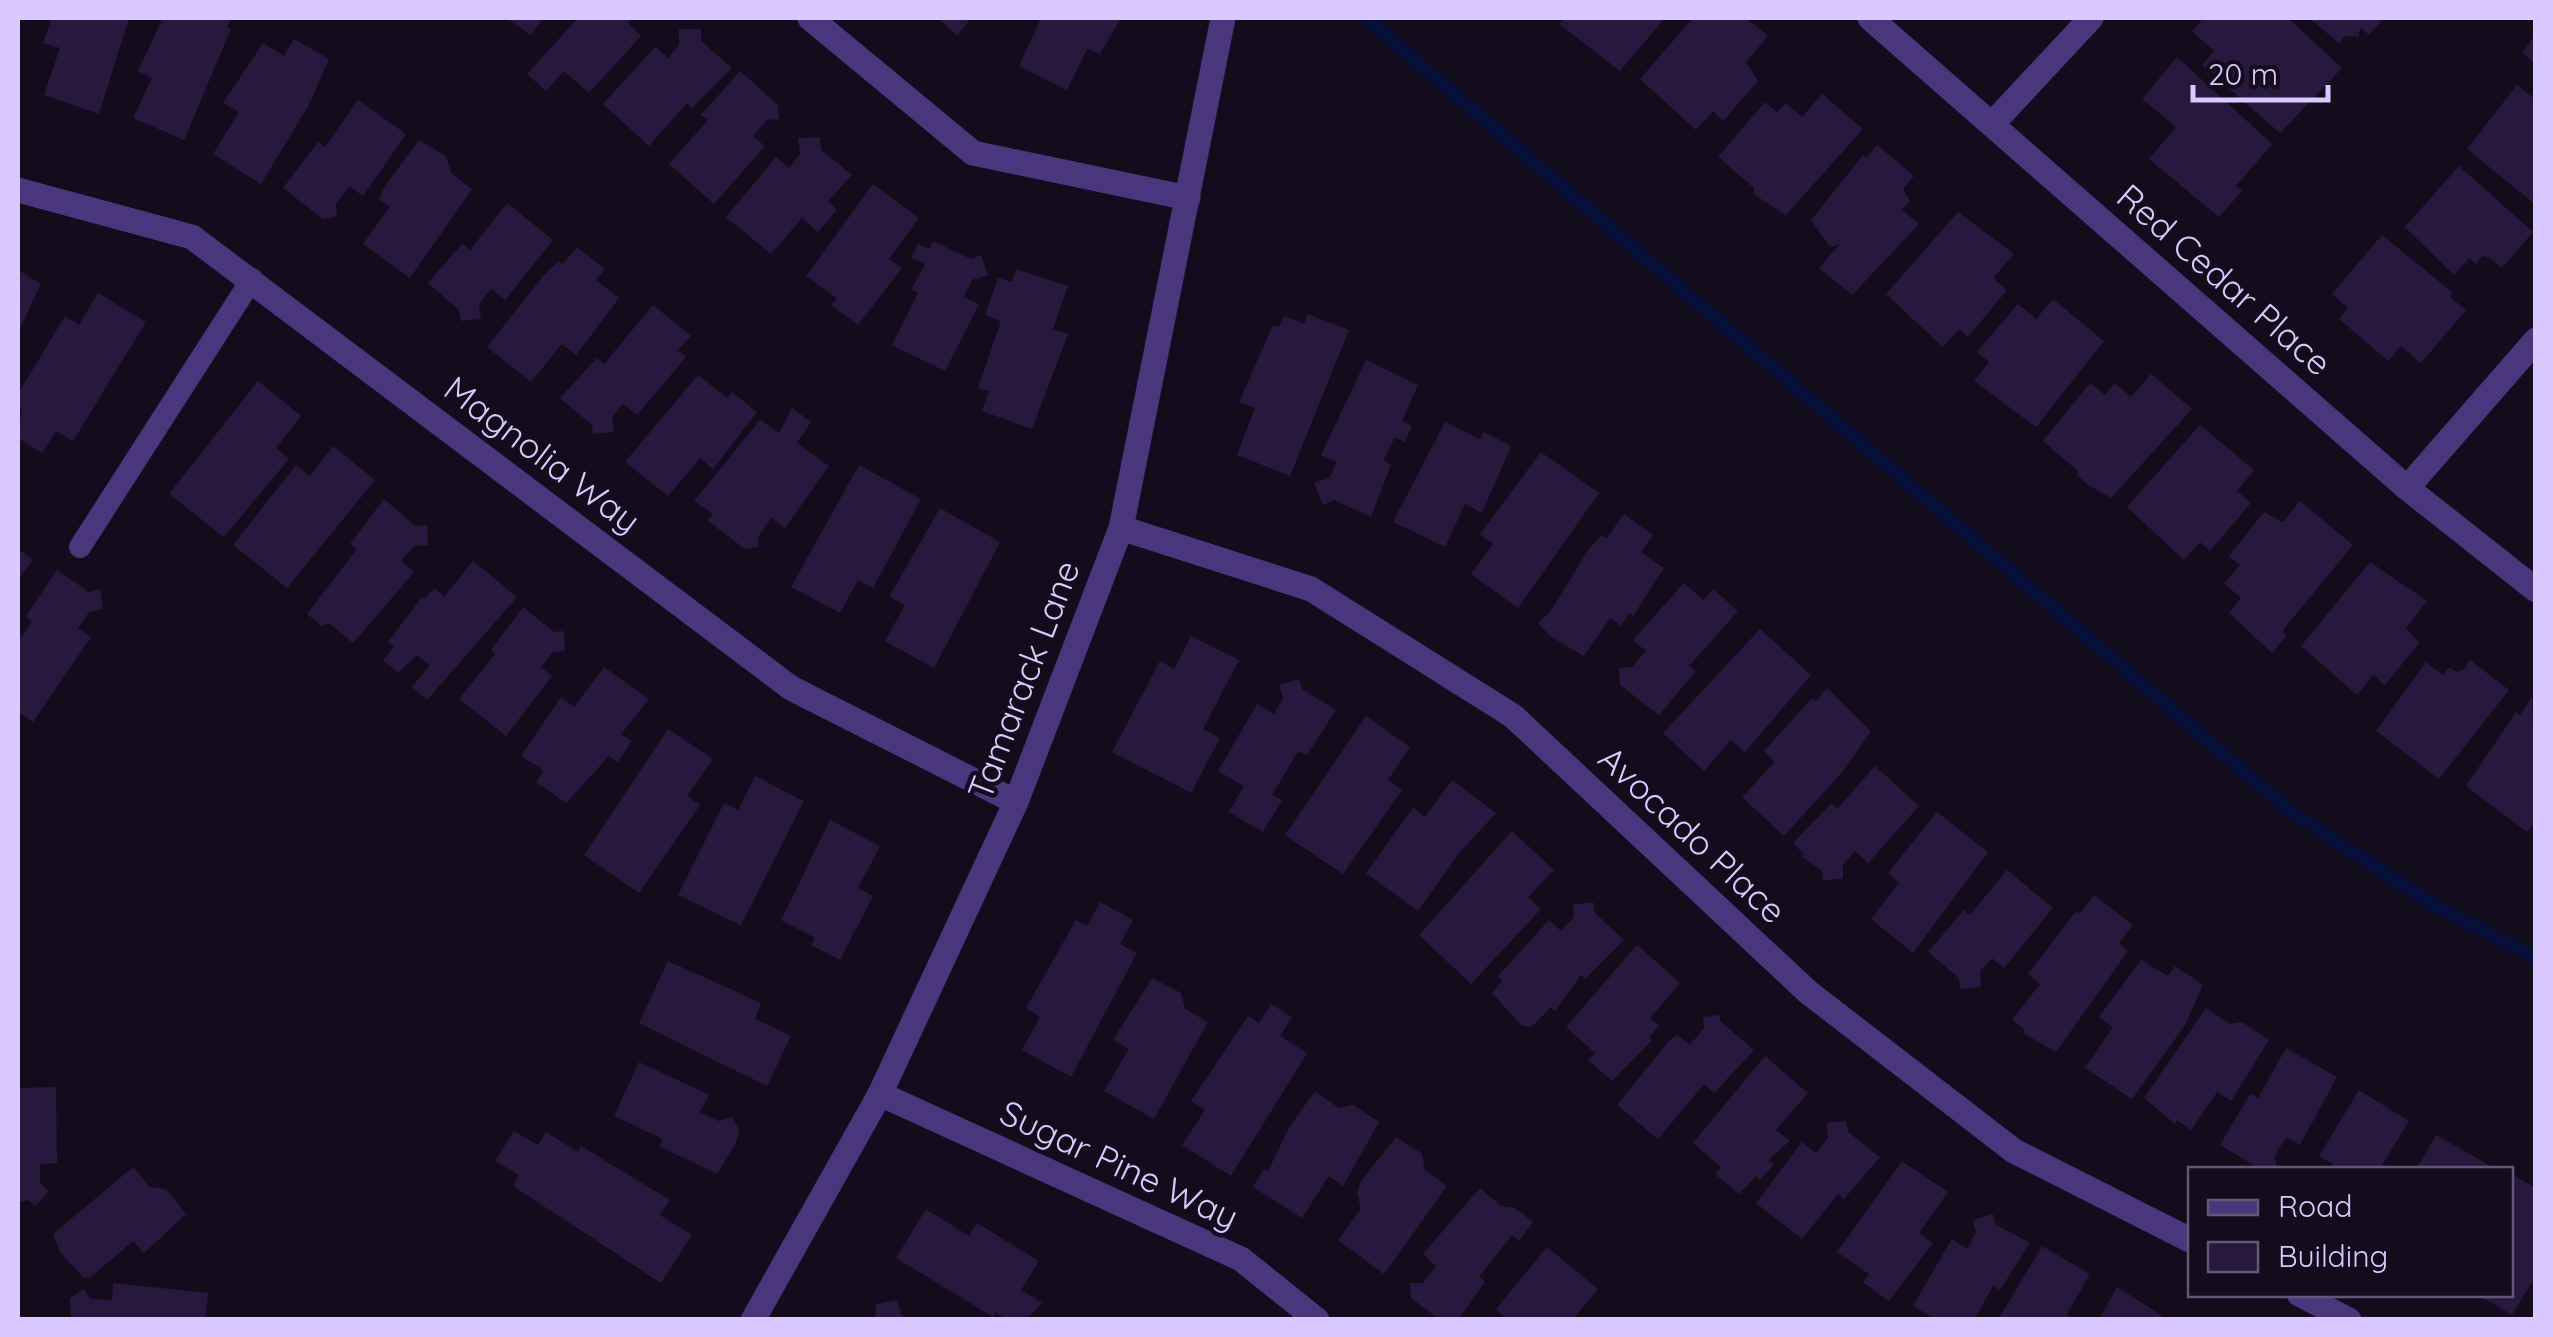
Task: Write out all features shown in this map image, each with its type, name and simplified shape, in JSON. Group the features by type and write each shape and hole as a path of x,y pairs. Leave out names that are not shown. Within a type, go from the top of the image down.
{"street":[{"path":"810,18 973,153 1188,198"},
{"name":"Red Cedar Place","path":"1870,18 2407,488 2536,590"},
{"path":"1994,123 2090,18"},
{"name":"Tamarack Lane","path":"754,1320 880,1094 1016,802 1121,528 1221,28"},
{"name":"Magnolia Way","path":"18,190 192,237 791,688 1016,802"},
{"path":"2407,488 2536,340"},
{"name":"Avocado Place","path":"1121,528 1311,589 1513,716 1840,1016 2014,1150 2188,1239"},
{"name":"Sugar Pine Way","path":"880,1094 1241,1260 1317,1320"},
{"path":"2305,1297 2349,1320"}],"lane":[{"path":"80,548 252,279"}],"building":[{"path":"52,18 129,18 99,114 44,95 60,48 43,43"},
{"path":"163,18 231,18 227,27 231,29 184,140 133,118 152,78 138,71"},
{"path":"506,18 543,18 531,35"},
{"path":"578,18 633,18 628,23 641,36 589,93 564,71 546,91 527,74"},
{"path":"938,18 971,18 957,36"},
{"path":"1041,18 1121,18 1100,54 1087,49 1067,90 1019,66"},
{"path":"1565,18 1665,18 1620,71 1559,24"},
{"path":"1693,18 1746,18 1768,36 1746,62 1758,81 1723,121 1713,111 1696,130 1640,79"},
{"path":"2204,18 2288,18 2342,68 2280,133 2202,65 2214,51 2192,31"},
{"path":"2309,18 2384,18 2369,35 2361,28 2358,37 2345,36 2339,43"},
{"path":"679,29 701,29 701,41 732,68 692,108 687,103 649,146 603,104 655,47 668,58 679,45"},
{"path":"2536,34 2536,64 2522,53"},
{"path":"294,39 329,59 309,105 261,184 213,154 239,112 223,103 263,43 284,56"},
{"path":"2177,57 2272,144 2236,186 2242,191 2219,217 2149,159 2176,127 2142,99"},
{"path":"740,71 778,105 779,119 767,120 753,136 765,146 714,204 669,164 708,120 701,115"},
{"path":"2517,85 2536,100 2536,205 2467,149"},
{"path":"1822,94 1863,129 1786,215 1753,194 1754,188 1718,157 1765,102 1777,112 1786,103 1802,117"},
{"path":"358,100 406,134 363,196 349,186 336,204 337,216 323,219 283,188 318,142 325,147"},
{"path":"820,137 821,150 852,175 828,201 837,210 818,232 802,218 771,254 726,217 776,157 789,168 800,154 798,138"},
{"path":"419,140 446,156 451,173 472,189 410,278 363,244 390,207 379,199 385,186"},
{"path":"1877,145 1914,176 1903,189 1910,201 1902,210 1919,224 1852,295 1819,268 1840,244 1830,247 1811,220 1863,155 1867,158"},
{"path":"2459,166 2533,232 2502,268 2482,256 2476,264 2469,258 2454,275 2405,227"},
{"path":"873,184 919,218 889,259 902,268 858,325 831,305 837,298 806,276"},
{"path":"507,203 553,240 505,300 491,289 479,304 481,319 461,321 459,310 428,283 462,244 470,250"},
{"path":"1958,212 2014,254 1993,278 2007,290 1968,337 1959,329 1943,347 1886,294"},
{"path":"2382,235 2453,293 2450,297 2466,310 2421,363 2401,346 2388,361 2339,319 2348,308 2332,294"},
{"path":"933,241 971,259 981,255 988,275 972,280 964,297 979,304 945,371 892,345 918,293 911,290 925,264 911,257 918,244 929,249"},
{"path":"577,247 605,269 596,280 619,298 576,355 562,344 531,382 487,347 544,275 559,261 563,264"},
{"path":"1016,269 1068,286 1053,329 1068,334 1032,429 982,411 989,391 978,388 1001,321 985,315 998,278 1012,282"},
{"path":"18,270 41,284 18,332"},
{"path":"98,293 146,322 73,441 56,431 42,453 18,438 22,410 18,407 18,394 65,316 79,325"},
{"path":"2053,299 2104,341 2036,427 1974,381 1989,362 1977,352 2018,304 2036,319"},
{"path":"653,305 691,336 678,350 686,357 637,415 623,404 612,417 614,432 593,434 592,425 560,398 597,358 604,364"},
{"path":"1308,314 1349,330 1290,476 1237,455 1255,408 1239,402 1273,325 1279,327 1284,316 1304,324"},
{"path":"1366,360 1418,385 1402,421 1412,426 1405,442 1395,437 1383,461 1391,465 1371,517 1334,500 1323,505 1314,483 1329,478 1337,462 1321,455"},
{"path":"2151,374 2192,409 2111,498 2088,485 2077,475 2079,472 2043,441 2090,383 2105,395 2115,383 2131,397"},
{"path":"698,375 727,398 732,392 757,412 713,469 700,458 668,496 625,462"},
{"path":"258,381 301,416 276,448 289,459 224,537 169,494"},
{"path":"792,408 811,422 797,443 829,466 785,528 771,518 758,537 759,547 745,549 708,521 713,514 694,501 760,420 779,433"},
{"path":"1445,422 1480,439 1484,432 1511,446 1482,513 1465,504 1445,547 1393,522"},
{"path":"2200,425 2254,470 2237,491 2251,503 2210,551 2200,542 2184,560 2127,507"},
{"path":"333,446 375,480 287,588 233,545 296,465 310,476"},
{"path":"1541,452 1599,493 1518,608 1471,574 1493,544 1480,534"},
{"path":"859,465 921,499 873,588 858,580 840,613 791,587"},
{"path":"384,499 415,526 427,525 428,545 414,546 401,561 414,572 353,643 329,623 322,626 307,614 357,549 350,544"},
{"path":"2300,501 2353,545 2283,630 2286,636 2272,653 2229,613 2241,598 2224,583 2240,565 2229,556 2264,512 2283,522"},
{"path":"940,508 1000,542 934,668 885,641 905,605 889,597"},
{"path":"1624,514 1653,535 1641,552 1664,568 1633,616 1629,613 1621,626 1610,618 1584,656 1550,636 1538,623 1550,612 1588,550 1602,535 1607,538"},
{"path":"18,549 33,560 18,579"},
{"path":"473,561 517,597 427,700 412,687 430,665 417,655 398,673 383,660 394,647 388,642 422,597 425,599 434,588 444,597"},
{"path":"2370,562 2427,601 2406,628 2419,643 2385,685 2373,675 2357,695 2301,646"},
{"path":"57,570 89,592 100,589 103,609 89,612 78,628 91,637 33,722 18,712 18,643 32,621 26,616"},
{"path":"1684,583 1703,600 1713,589 1738,611 1689,666 1696,671 1659,715 1620,685 1619,668 1632,667 1646,651 1633,640"},
{"path":"523,607 554,632 564,631 565,651 553,652 541,667 552,676 506,736 459,699 495,654 491,650"},
{"path":"1760,629 1811,675 1745,752 1731,740 1704,771 1663,733"},
{"path":"1191,636 1239,660 1203,729 1220,738 1191,793 1112,752 1160,661 1174,669"},
{"path":"2470,660 2509,690 2439,779 2376,731 2426,662 2443,675 2450,667 2457,672 2464,669"},
{"path":"604,667 649,699 621,734 632,741 618,762 609,756 566,803 536,782 544,771 521,756 561,697 574,707"},
{"path":"1299,679 1302,689 1336,710 1307,755 1298,751 1272,795 1282,800 1263,832 1229,812 1244,786 1218,771 1257,704 1274,714 1283,698 1279,685"},
{"path":"1827,688 1871,731 1844,770 1784,836 1742,797 1775,762 1764,751 1812,698 1816,701"},
{"path":"2532,697 2536,821 2527,832 2466,786 2516,712 2520,715"},
{"path":"1366,716 1410,747 1388,780 1402,790 1343,874 1285,835"},
{"path":"668,729 713,759 687,796 700,805 639,893 584,855"},
{"path":"1875,766 1919,806 1868,863 1855,851 1843,865 1843,879 1823,880 1822,871 1801,856 1804,854 1793,843 1831,804 1837,809"},
{"path":"755,776 804,801 741,925 678,895 724,803 738,810"},
{"path":"1452,780 1496,813 1460,852 1418,911 1366,873 1413,808 1425,817"},
{"path":"1937,812 1988,852 1913,953 1871,919 1899,883 1888,873"},
{"path":"830,820 880,846 858,888 873,896 840,960 811,945 815,938 781,920"},
{"path":"1512,831 1554,870 1528,897 1541,909 1471,984 1419,935"},
{"path":"2007,870 2053,908 2004,968 1992,958 1980,971 1981,987 1960,989 1959,978 1928,952 1964,910 1970,915"},
{"path":"2094,895 2133,925 2119,943 2128,951 2056,1052 2023,1033 2025,1030 2012,1020 2040,984 2028,974 2076,911 2080,914"},
{"path":"1100,902 1133,920 1120,944 1137,953 1071,1077 1022,1050 1040,1017 1026,1008 1076,920 1087,926"},
{"path":"1593,902 1595,913 1624,940 1585,979 1581,975 1555,1011 1551,1007 1531,1027 1522,1026 1492,993 1502,981 1498,976 1549,920 1561,931 1574,917 1573,905"},
{"path":"1637,945 1680,983 1650,1018 1659,1026 1649,1037 1652,1040 1612,1081 1588,1060 1595,1053 1566,1027"},
{"path":"2141,960 2168,976 2175,966 2203,985 2185,1025 2132,1099 2085,1068 2113,1027 2099,1017"},
{"path":"668,961 761,1003 755,1019 791,1036 767,1086 639,1023"},
{"path":"1152,978 1181,993 1185,1009 1208,1022 1154,1119 1104,1091 1129,1049 1113,1040"},
{"path":"1271,1004 1292,1017 1280,1036 1307,1053 1231,1176 1182,1145 1205,1110 1191,1101 1248,1016 1259,1023"},
{"path":"2206,1008 2230,1024 2242,1022 2269,1040 2231,1101 2217,1092 2191,1130 2177,1120 2175,1124 2144,1098"},
{"path":"1720,1015 1720,1021 1754,1050 1714,1093 1704,1084 1658,1139 1617,1105 1669,1041 1677,1035 1690,1045 1704,1028 1703,1017"},
{"path":"2286,1048 2337,1077 2300,1145 2286,1137 2274,1157 2277,1166 2273,1167 2257,1167 2220,1145 2250,1094 2258,1098"},
{"path":"1765,1056 1808,1093 1776,1130 1790,1141 1768,1160 1774,1164 1760,1180 1756,1176 1739,1194 1715,1174 1721,1167 1693,1143"},
{"path":"639,1062 709,1095 700,1112 718,1121 732,1117 739,1130 736,1143 717,1174 659,1146 663,1139 614,1116"},
{"path":"56,1087 57,1163 40,1164 40,1183 49,1191 35,1206 29,1200 18,1202 18,1088"},
{"path":"2359,1090 2409,1121 2381,1167 2332,1167 2333,1164 2319,1156"},
{"path":"1315,1091 1339,1108 1353,1105 1379,1122 1343,1186 1329,1176 1302,1218 1253,1187 1264,1169 1268,1171 1290,1126"},
{"path":"1846,1121 1848,1132 1880,1157 1844,1199 1838,1194 1802,1239 1756,1203 1802,1142 1816,1153 1828,1138 1826,1123"},
{"path":"514,1131 538,1145 546,1132 578,1152 581,1146 670,1200 660,1215 692,1235 661,1283 513,1186 519,1175 495,1161"},
{"path":"2436,1135 2489,1165 2488,1167 2418,1167"},
{"path":"1396,1137 1422,1154 1425,1170 1447,1186 1384,1274 1338,1240 1361,1209 1357,1192 1361,1181"},
{"path":"1902,1161 1948,1192 1919,1233 1933,1243 1889,1301 1863,1282 1869,1274 1837,1252"},
{"path":"133,1167 150,1187 166,1189 186,1214 144,1253 133,1241 91,1277 84,1278 60,1252 53,1234"},
{"path":"2513,1175 2536,1188 2536,1276 2512,1315 2482,1297 2513,1297"},
{"path":"1480,1188 1501,1206 1515,1208 1533,1222 1519,1241 1512,1235 1479,1277 1485,1282 1458,1320 1440,1320 1411,1298 1410,1283 1422,1283 1436,1266 1423,1254"},
{"path":"926,1209 969,1236 977,1223 1039,1261 1021,1290 1042,1303 1039,1307 1025,1320 1007,1320 996,1312 993,1317 896,1258"},
{"path":"1993,1214 1995,1224 2030,1243 2000,1290 1993,1286 1974,1320 1937,1320 1913,1306 1952,1239 1967,1249 1976,1232 1973,1220"},
{"path":"2042,1246 2090,1274 2067,1314 2076,1320 1998,1320"},
{"path":"1547,1247 1598,1289 1572,1320 1508,1320 1496,1309"},
{"path":"113,1283 208,1293 205,1320 71,1320 70,1298 84,1289 90,1299 112,1300"},
{"path":"2117,1287 2161,1315 2162,1320 2099,1320"},
{"path":"897,1300 901,1314 909,1320 875,1320 876,1304"}],"waterway":[{"path":"1366,18 2286,808 2437,907 2536,958"}]}
